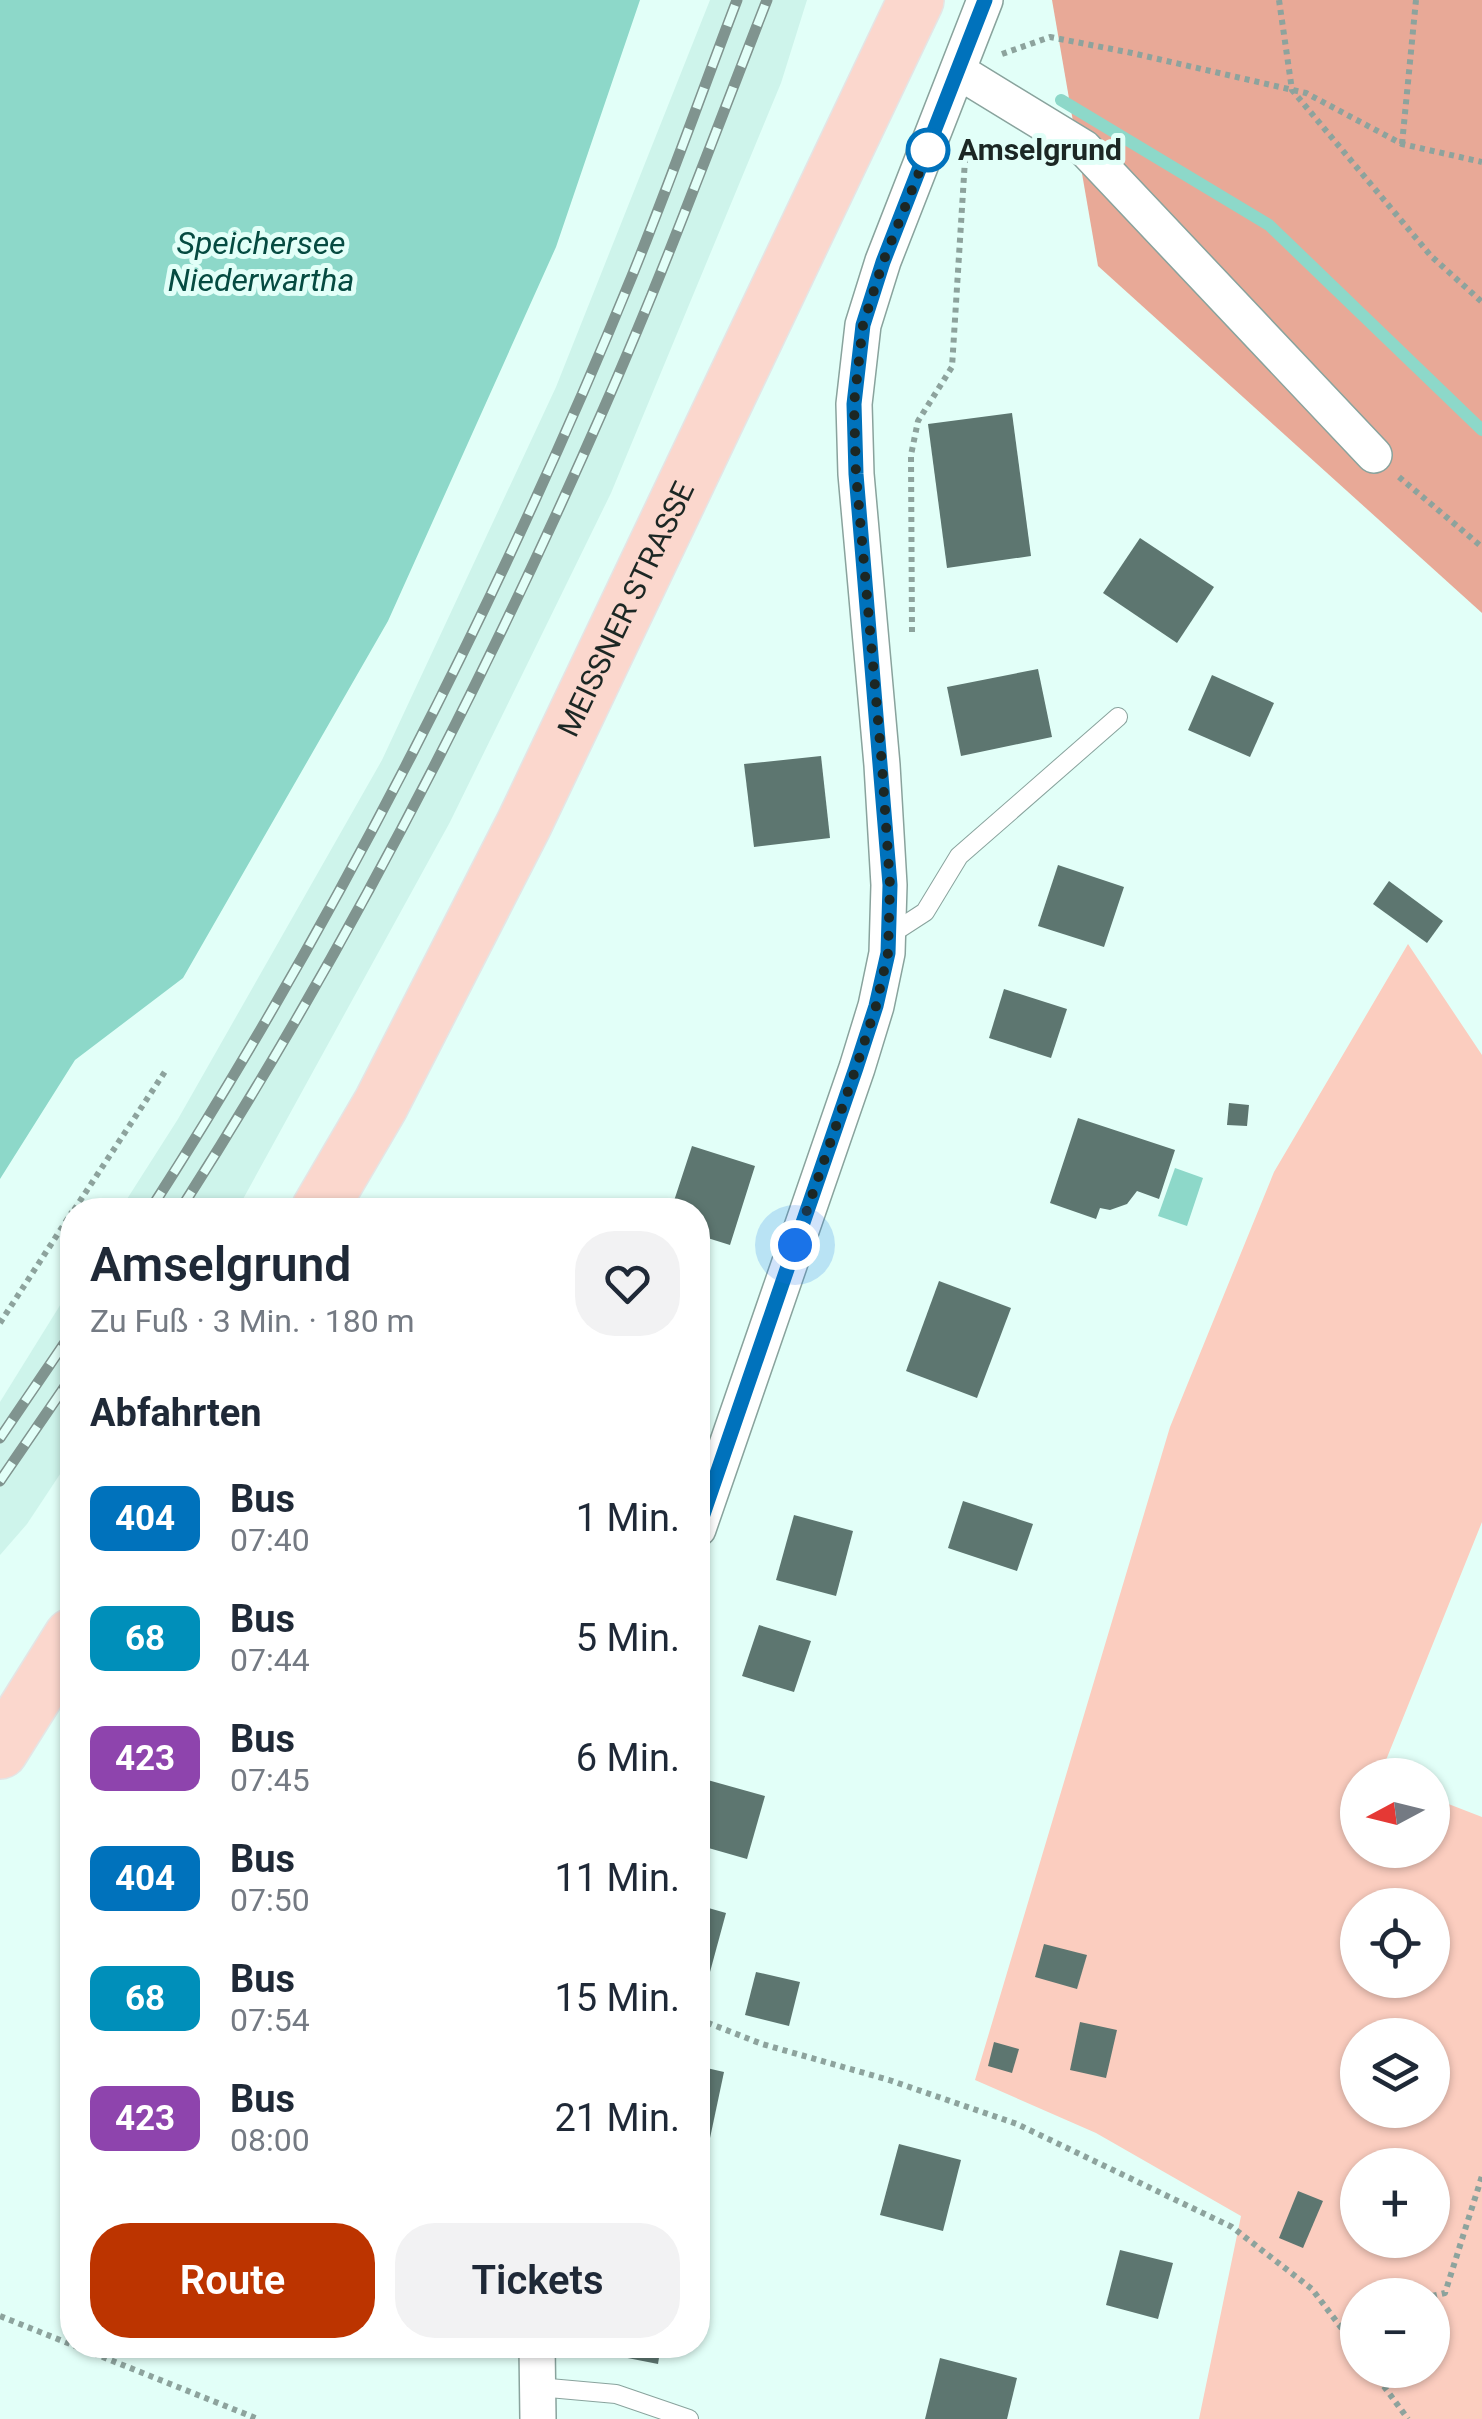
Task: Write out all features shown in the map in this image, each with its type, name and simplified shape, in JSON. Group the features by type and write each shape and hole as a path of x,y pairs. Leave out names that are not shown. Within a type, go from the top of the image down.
{"main road":[{"name":"MEISSNER STRASSE","path":"326,1198 381,1104 524,824 916,0"},
{"path":"0,1751 60,1655"}],"street":[{"path":"710,1493 856,1068 888,953 890,885 884,784 856,474 854,404 863,325 873,293 985,0"},
{"path":"958,71 1084,148 1374,455"},
{"path":"536,2358 538,2401"}],"lane":[{"path":"888,937 924,912 959,856 1118,718"},
{"path":"538,2401 616,2394 689,2419"}],"path":[{"path":"1279,0 1292,90 1430,256 1482,302"},
{"path":"1402,144 1416,0"},
{"path":"958,71 1050,37 1306,94 1402,144 1482,162"},
{"path":"912,650 912,455 918,422 952,367 966,150"},
{"path":"1374,455 1482,546"},
{"path":"82,1198 166,1070"},
{"path":"0,1323 60,1231"},
{"path":"710,2024 762,2044 889,2080 1018,2124 1232,2227 1312,2289 1340,2326"},
{"path":"1449,2278 1482,2176"},
{"path":"0,2316 60,2340"},
{"path":"105,2358 258,2419"},
{"path":"1385,2388 1408,2419"}],"shaded area":[{"path":"710,0 807,0 781,83 611,493 450,822 244,1198 128,1198 178,1119 382,760 556,387"},
{"path":"1052,0 1482,0 1482,613 1098,266"},
{"path":"1408,944 1482,1055 1482,1522 1387,1758 1340,1758 1340,1868 1450,1868 1450,1805 1482,1817 1482,2419 1199,2419 1241,2216 1096,2133 975,2080 1170,1427 1274,1172"},
{"path":"60,1305 60,1474 27,1524 0,1555 0,1402"}],"water":[{"name":"Speichersee Niederwartha","path":"0,0 640,0 556,247 388,621 183,978 75,1060 0,1179"},
{"path":"1175,1168 1203,1178 1187,1226 1158,1216"}],"building":[{"path":"1012,413 1031,556 947,568 928,424"},
{"path":"1140,538 1214,587 1177,643 1103,593"},
{"path":"1038,669 1052,737 961,756 947,687"},
{"path":"1212,675 1274,703 1250,757 1188,730"},
{"path":"821,756 830,838 754,847 744,764"},
{"path":"1058,865 1124,887 1104,947 1038,926"},
{"path":"1389,881 1443,921 1427,943 1373,904"},
{"path":"1004,989 1067,1009 1051,1058 989,1038"},
{"path":"1229,1103 1249,1105 1247,1126 1227,1125"},
{"path":"1078,1118 1175,1150 1159,1199 1137,1191 1127,1204 1110,1210 1100,1208 1096,1219 1050,1203"},
{"path":"692,1146 755,1166 730,1245 710,1239 710,1198 675,1198"},
{"path":"939,1281 1011,1308 977,1398 906,1371"},
{"path":"963,1501 1033,1524 1017,1571 948,1548"},
{"path":"794,1515 853,1531 836,1596 776,1580"},
{"path":"759,1625 811,1641 794,1692 742,1676"},
{"path":"710,1781 765,1796 747,1859 710,1848"},
{"path":"710,1908 726,1913 710,1972"},
{"path":"1044,1944 1087,1955 1077,1989 1035,1977"},
{"path":"756,1972 800,1982 789,2026 745,2015"},
{"path":"1080,2022 1117,2030 1106,2078 1070,2070"},
{"path":"994,2042 1019,2049 1012,2073 988,2066"},
{"path":"710,2069 724,2072 710,2138"},
{"path":"899,2144 961,2160 943,2231 880,2215"},
{"path":"1298,2191 1323,2201 1303,2248 1279,2238"},
{"path":"1120,2250 1173,2263 1158,2319 1106,2305"},
{"path":"628,2358 659,2358 658,2364"},
{"path":"940,2358 1017,2378 1007,2419 925,2419"}],"waterway":[{"path":"1061,100 1269,225 1482,430"}],"railway":[{"path":"157,1198 286,986 412,754 471,635 528,516 632,276 737,0"},
{"path":"188,1198 354,917 510,614 626,358 767,0"},
{"path":"0,1438 60,1350"},
{"path":"0,1481 60,1394"}],"bus line":[{"name":"404","path":"710,1494 856,1068 888,953 890,885 856,474 854,404 863,325 883,262 985,0"}],"place":[{"name":"Amselgrund","path":"928,150"}],"route":[{"path":"795,1245 876,1006 888,953 890,885 856,474 854,404 863,325 883,262 928,150"}]}
